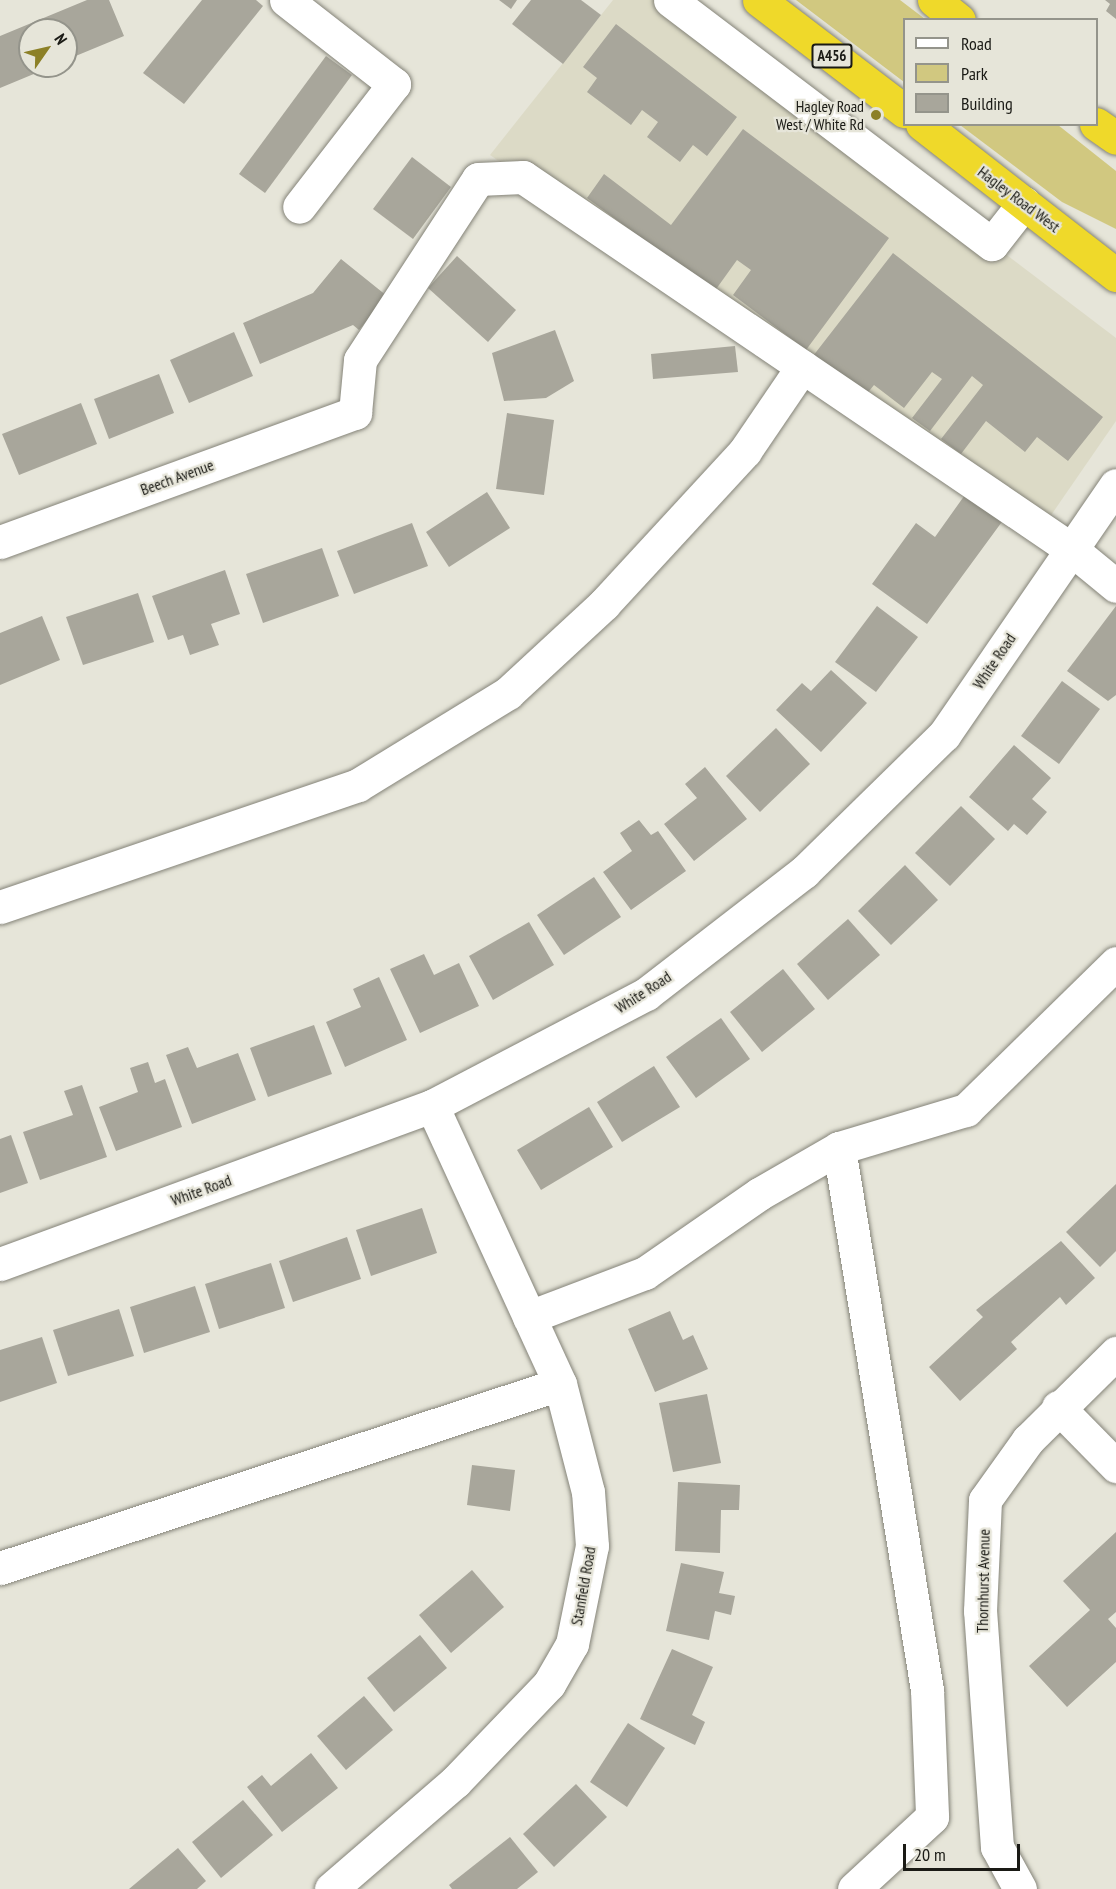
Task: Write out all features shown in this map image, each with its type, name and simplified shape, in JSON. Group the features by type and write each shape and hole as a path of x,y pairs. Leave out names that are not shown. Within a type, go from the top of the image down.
{"highway":[{"name":"A456","path":"759,0 903,110"},
{"path":"934,0 956,18"},
{"path":"1098,125 1116,138"},
{"name":"Hagley Road West","path":"925,126 1116,275"}],"street":[{"path":"286,0 394,84 299,207"},
{"path":"670,0 992,244 1024,203"},
{"name":"Beech Avenue","path":"0,542 355,413 360,360 478,179 522,177 802,367"},
{"path":"0,907 358,785 508,693 604,604 745,451 802,367 1071,549 1116,586"},
{"name":"White Road","path":"0,1264 432,1106 646,994 804,872 944,735 1116,485"},
{"path":"529,1317 645,1273 759,1194 839,1148 966,1110 1116,963"},
{"name":"Stanfield Road","path":"331,1889 521,1718 572,1644 592,1546 588,1492 560,1384 432,1106"},
{"path":"839,1148 927,1690 932,1817 854,1889"},
{"name":"Thornhurst Avenue","path":"1020,1889 997,1847 980,1611 986,1500 1058,1407 1116,1353"},
{"path":"0,1568 560,1384"},
{"path":"1058,1407 1116,1466"}],"shaded area":[{"path":"613,0 671,0 1116,338 1116,421 1036,537 490,155"}],"green space":[{"path":"796,0 900,0 924,18 903,18 903,81"},
{"path":"961,126 1059,126 1116,171 1116,229 1062,202"}],"building":[{"path":"87,0 109,0 124,36 78,55 78,18 44,18"},
{"path":"202,0 256,0 263,6 184,104 143,73"},
{"path":"499,0 517,0 511,9"},
{"path":"531,0 581,0 601,15 563,64 512,24"},
{"path":"1105,0 1116,0 1116,19 1106,11 1110,4"},
{"path":"616,24 737,117 707,156 693,145 680,162 647,137 658,122 642,110 631,125 587,92 597,78 583,67"},
{"path":"18,29 18,78 24,78 0,88 0,36"},
{"path":"326,56 352,75 265,193 239,174"},
{"path":"743,129 889,238 806,350 733,295 751,270 737,260 714,292 587,198 604,174 671,225"},
{"path":"412,157 451,187 413,239 373,209"},
{"path":"893,253 1103,417 1068,461 1037,437 1025,452 986,421 961,454 941,439 983,385 972,376 930,431 912,418 942,379 932,372 904,408 874,385 865,396 813,356"},
{"path":"457,256 516,310 488,342 428,288"},
{"path":"341,259 387,296 359,330 353,325 260,364 243,323 313,293"},
{"path":"555,330 574,381 546,398 504,401 492,353"},
{"path":"234,332 253,376 189,403 170,360"},
{"path":"735,346 738,372 653,379 651,354"},
{"path":"159,374 174,413 109,439 94,399"},
{"path":"81,403 97,444 19,475 2,434"},
{"path":"507,413 554,420 544,495 496,489"},
{"path":"487,492 510,528 449,567 426,532"},
{"path":"967,492 1004,519 927,624 872,584 916,523 935,537"},
{"path":"412,523 428,566 354,594 337,551"},
{"path":"322,548 339,596 263,623 246,574"},
{"path":"225,570 240,614 211,624 219,645 190,655 183,635 168,640 152,596"},
{"path":"138,593 154,642 83,665 66,617"},
{"path":"877,606 918,637 876,692 835,662"},
{"path":"1116,606 1116,695 1108,701 1067,671"},
{"path":"42,616 60,660 0,685 0,633"},
{"path":"831,670 867,703 821,752 776,710 802,683 811,691"},
{"path":"1062,681 1100,709 1059,764 1021,736"},
{"path":"776,728 810,764 760,812 726,776"},
{"path":"1014,745 1051,778 1032,799 1047,812 1027,835 1014,824 1008,831 969,797"},
{"path":"705,767 747,819 694,861 664,824 697,798 685,784"},
{"path":"961,806 995,839 950,886 915,853"},
{"path":"639,820 651,835 658,831 686,871 631,910 603,872 632,851 620,833"},
{"path":"905,865 938,900 891,945 858,911"},
{"path":"594,877 621,917 564,955 537,915"},
{"path":"848,919 880,955 828,1000 797,964"},
{"path":"529,922 554,965 493,1000 469,956"},
{"path":"424,954 434,975 459,963 479,1006 420,1033 390,969"},
{"path":"783,969 815,1009 762,1052 730,1012"},
{"path":"379,977 407,1040 345,1067 326,1022 361,1007 353,989"},
{"path":"721,1018 750,1059 696,1098 666,1057"},
{"path":"314,1025 332,1074 268,1097 250,1048"},
{"path":"188,1047 197,1068 238,1053 256,1100 192,1124 166,1055"},
{"path":"148,1062 155,1083 165,1079 182,1127 116,1151 99,1107 138,1092 130,1068"},
{"path":"654,1066 680,1107 622,1142 597,1102"},
{"path":"82,1085 107,1157 40,1180 23,1132 73,1115 64,1091"},
{"path":"589,1107 613,1147 541,1190 517,1150"},
{"path":"11,1135 28,1183 0,1193 0,1139"},
{"path":"1116,1184 1116,1251 1100,1267 1066,1232"},
{"path":"422,1208 437,1253 371,1276 356,1230"},
{"path":"347,1237 361,1279 293,1302 279,1261"},
{"path":"1061,1241 1095,1278 1066,1305 1060,1297 1011,1342 1017,1349 960,1401 929,1367 983,1317 976,1310"},
{"path":"271,1263 285,1308 219,1329 205,1284"},
{"path":"195,1286 210,1332 144,1353 130,1307"},
{"path":"119,1309 134,1356 68,1376 53,1330"},
{"path":"670,1311 683,1340 693,1335 708,1369 655,1392 628,1329"},
{"path":"42,1337 57,1383 0,1402 0,1350"},
{"path":"707,1394 721,1463 673,1472 659,1403"},
{"path":"472,1465 515,1470 510,1511 467,1505"},
{"path":"678,1482 740,1485 739,1510 721,1510 720,1553 675,1551"},
{"path":"1116,1532 1116,1612 1108,1619 1116,1628 1116,1662 1067,1707 1029,1666 1090,1610 1063,1581"},
{"path":"681,1563 724,1572 719,1593 735,1596 731,1615 715,1611 709,1640 666,1631"},
{"path":"472,1570 504,1607 451,1653 419,1615"},
{"path":"420,1635 447,1668 394,1712 367,1678"},
{"path":"672,1649 713,1667 692,1715 705,1722 695,1745 640,1719"},
{"path":"364,1696 393,1730 346,1770 317,1736"},
{"path":"628,1723 665,1748 627,1807 590,1782"},
{"path":"311,1753 338,1788 282,1832 247,1787 262,1775 271,1786"},
{"path":"576,1784 607,1817 554,1867 523,1834"},
{"path":"243,1800 273,1835 221,1878 192,1842"},
{"path":"510,1837 538,1872 517,1889 452,1889 449,1885"},
{"path":"178,1848 206,1881 197,1889 129,1889"}],"place":[{"name":"Hagley Road West / White Rd","path":"876,115"}]}
